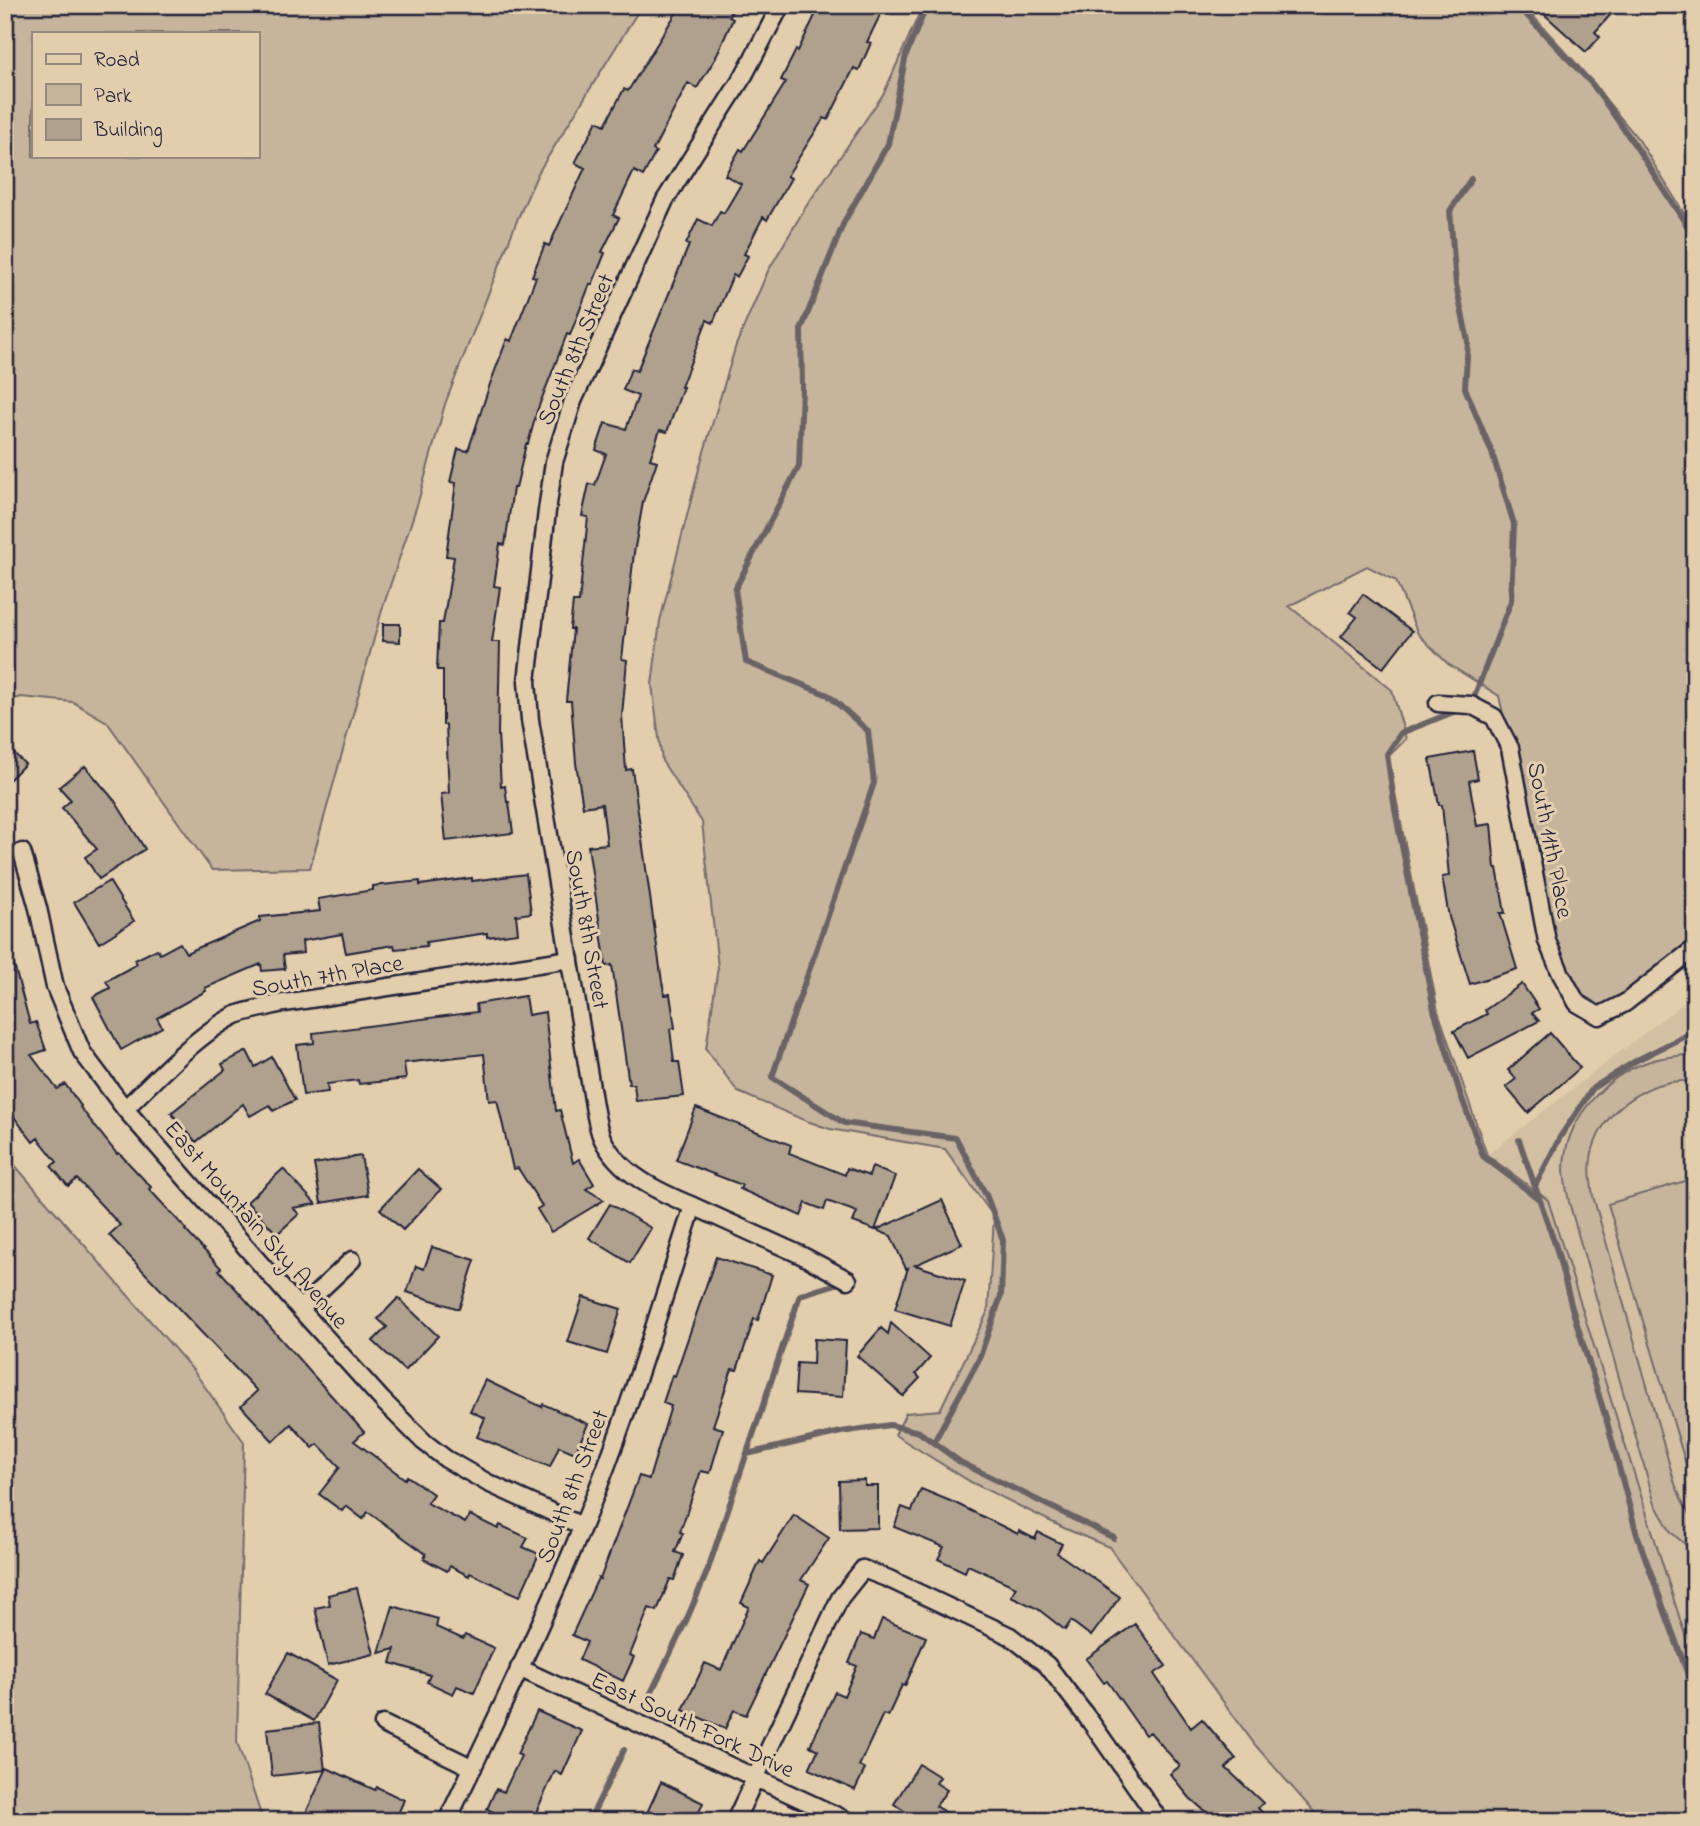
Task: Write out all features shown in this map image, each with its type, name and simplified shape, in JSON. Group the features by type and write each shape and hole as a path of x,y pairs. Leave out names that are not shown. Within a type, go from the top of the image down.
{"street":[{"name":"South 8th Street","path":"447,1821 582,1526 630,1398 693,1206 658,1191 625,1169 603,1139 594,1106 530,720 527,681 554,462 573,401 665,200 744,75 781,5"},
{"name":"South 11th Place","path":"1438,703 1471,705 1494,717 1510,748 1547,941 1577,1003 1599,1016 1625,1003 1695,948"},
{"name":"East Mountain Sky Avenue","path":"22,852 38,908 55,987 82,1052 125,1109 300,1309 424,1442 446,1459 488,1483 582,1526"},
{"name":"South 7th Place","path":"125,1109 184,1053 237,1015 278,1004 570,959"},
{"path":"693,1206 801,1255 848,1280"},
{"path":"300,1309 352,1260"},
{"path":"735,1821 840,1598 863,1569 1010,1636 1047,1665 1160,1821"},
{"name":"East South Fork Drive","path":"519,1668 848,1821"},
{"path":"383,1724 473,1768"}],"shaded area":[{"path":"1695,994 1695,1667 1548,1200 1487,1155"}],"green space":[{"path":"5,5 642,5 538,173 445,404 418,502 382,610 310,868 212,870 107,722 73,702 21,697 5,702"},
{"path":"923,5 1523,5 1575,62 1639,140 1695,231 1695,948 1599,1016 1561,974 1499,696 1448,664 1418,634 1396,581 1367,566 1289,606 1392,690 1406,739 1388,757 1438,1011 1487,1155 1548,1200 1695,1667 1695,1821 1322,1821 1256,1746 1109,1547 971,1482 895,1435 906,1413 940,1410 988,1311 994,1217 945,1149 830,1129 804,1120 738,1092 706,1049 718,967 702,822 662,761 652,685 660,621 700,465 736,345 768,271 805,208 884,93"},
{"path":"1684,1055 1695,1057 1695,1082 1664,1083 1649,1088 1622,1105 1611,1116 1595,1143 1590,1170 1593,1196 1675,1484 1695,1521 1695,1553 1671,1532 1655,1504 1569,1202 1564,1169 1571,1134 1589,1103 1602,1090 1616,1078 1647,1062"},
{"path":"5,1154 193,1370 244,1442 237,1742 263,1821 5,1821"},
{"path":"1695,1178 1695,1480 1691,1481 1608,1204"}],"building":[{"path":"681,5 734,5 729,17 733,19 715,59 697,88 688,83 653,150 656,152 643,176 634,171 613,215 619,218 602,252 605,253 570,335 567,334 537,411 516,488 513,488 505,545 500,544 494,586 500,587 492,642 500,642 498,733 501,787 505,786 513,833 446,841 441,794 449,793 446,725 443,725 443,670 437,670 439,623 443,623 454,557 446,556 456,483 450,482 458,449 468,451 507,339 511,341 536,277 532,276 545,244 549,246 585,168 575,163 597,121 605,125 624,89 628,91"},
{"path":"820,5 885,5 867,42 871,43 859,70 854,68 828,120 824,118 787,176 791,178 767,220 763,217 744,254 748,256 737,277 733,275 713,323 707,320 667,432 660,430 650,459 657,461 643,502 634,553 622,659 627,660 622,716 626,770 632,769 662,982 665,995 670,994 675,1028 670,1029 674,1062 679,1062 684,1096 636,1101 634,1084 629,1084 612,965 606,966 588,846 607,844 602,804 583,807 571,701 566,701 573,602 579,602 588,517 582,516 589,484 595,485 606,454 596,450 605,423 626,429 638,396 623,390 631,369 637,371 689,245 686,244 698,219 712,226 720,211 724,213 741,184 725,175 786,82 781,80"},
{"path":"1552,5 1603,5 1612,13 1595,32 1600,37 1586,52 1544,14"},
{"path":"1363,594 1412,631 1383,668 1341,637 1357,617 1350,612"},
{"path":"383,624 400,624 400,642 383,641"},
{"path":"5,745 25,764 5,784"},
{"path":"1473,751 1478,779 1469,781 1477,826 1491,824 1495,868 1505,913 1500,913 1517,969 1470,984 1449,917 1442,877 1449,876 1442,805 1439,805 1430,759"},
{"path":"85,766 115,801 145,849 99,879 85,857 97,849 62,808 71,800 59,787"},
{"path":"526,874 531,913 516,915 518,933 487,937 487,933 426,942 427,946 395,949 394,945 346,953 342,934 302,941 303,953 283,955 285,969 262,971 261,964 205,988 206,991 157,1018 162,1027 121,1050 93,997 110,988 106,981 137,964 135,960 157,949 160,954 180,943 186,953 260,921 260,917 320,911 318,899 373,890 373,886 420,881 420,885 472,878 472,881"},
{"path":"109,881 134,921 99,943 74,902"},
{"path":"10,950 30,1024 36,1022 46,1050 31,1055 57,1089 65,1084 117,1154 119,1153 151,1187 149,1189 221,1268 219,1270 364,1432 354,1441 405,1479 407,1476 433,1494 427,1503 465,1523 470,1515 498,1529 500,1525 528,1538 523,1547 539,1554 520,1596 450,1566 447,1571 424,1559 426,1554 368,1512 363,1519 346,1506 342,1511 319,1494 340,1467 318,1444 313,1448 291,1424 273,1441 241,1406 257,1391 109,1235 120,1225 77,1179 68,1186 51,1166 57,1162 38,1138 33,1142 5,1105 5,951"},
{"path":"1522,984 1539,1009 1532,1013 1539,1021 1468,1058 1454,1031 1487,1014 1485,1010"},
{"path":"525,996 528,1015 545,1012 556,1111 560,1110 573,1163 579,1159 594,1184 586,1189 604,1200 551,1232 537,1209 542,1206 518,1168 513,1169 497,1100 489,1101 484,1054 404,1063 406,1079 327,1084 328,1092 303,1095 297,1045 314,1043 313,1033 477,1012 476,1004"},
{"path":"1550,1033 1580,1068 1528,1113 1506,1087 1516,1079 1508,1070"},
{"path":"247,1051 255,1067 272,1057 295,1100 273,1111 270,1105 250,1116 243,1104 196,1142 171,1113 225,1070 222,1064"},
{"path":"696,1108 791,1145 789,1153 845,1175 847,1168 869,1176 872,1167 895,1176 875,1230 853,1222 857,1212 827,1201 824,1210 806,1203 801,1216 740,1189 742,1185 676,1160"},
{"path":"361,1156 368,1195 321,1203 314,1164"},
{"path":"283,1169 316,1204 293,1208 299,1214 277,1234 247,1202"},
{"path":"418,1169 441,1189 403,1230 380,1209"},
{"path":"942,1200 962,1244 915,1265 965,1281 950,1326 895,1309 908,1268 906,1269 891,1236 876,1230"},
{"path":"610,1204 651,1228 630,1263 589,1238"},
{"path":"432,1247 475,1260 459,1309 407,1292 416,1266 424,1269"},
{"path":"716,1257 772,1275 758,1320 754,1319 737,1370 732,1369 713,1426 723,1429 710,1473 701,1471 680,1532 683,1533 675,1552 683,1555 674,1580 670,1579 657,1611 649,1608 630,1655 634,1657 623,1681 579,1660 587,1642 572,1635 598,1578 600,1579 639,1476 649,1479 671,1406 663,1403"},
{"path":"583,1297 621,1309 607,1354 568,1342"},
{"path":"398,1298 438,1336 405,1371 373,1341 387,1327 378,1319"},
{"path":"891,1323 930,1358 916,1374 920,1378 903,1396 857,1356 881,1328 888,1334"},
{"path":"814,1339 846,1341 843,1397 795,1394 797,1363 813,1364"},
{"path":"485,1380 542,1407 543,1404 588,1424 575,1453 559,1446 550,1467 477,1437 485,1418 470,1411"},
{"path":"865,1480 865,1486 878,1486 878,1528 840,1529 839,1481"},
{"path":"921,1489 1018,1534 1019,1531 1035,1539 1038,1532 1062,1544 1057,1553 1120,1597 1091,1636 1071,1621 1065,1630 1038,1609 1011,1596 1016,1587 968,1565 965,1572 938,1559 944,1547 894,1527 902,1507 912,1511"},
{"path":"794,1515 829,1538 801,1580 809,1584 746,1715 734,1710 725,1729 683,1710 705,1663 721,1670 749,1607 741,1603 760,1561 763,1563"},
{"path":"357,1588 374,1654 328,1665 315,1608 330,1605 328,1595"},
{"path":"393,1606 438,1619 436,1627 463,1639 465,1635 494,1648 474,1693 457,1686 453,1694 427,1682 430,1675 391,1663 395,1649 379,1653"},
{"path":"882,1619 926,1637 905,1686 902,1685 888,1716 883,1714 859,1766 865,1769 855,1790 809,1769 818,1750 810,1746 835,1692 844,1696 857,1666 849,1663 861,1634 874,1639"},
{"path":"1135,1624 1166,1666 1154,1674 1191,1728 1202,1719 1236,1759 1226,1768 1263,1803 1258,1808 1270,1821 1216,1821 1190,1798 1170,1774 1180,1766 1150,1732 1145,1735 1107,1681 1104,1683 1086,1659"},
{"path":"288,1653 337,1680 314,1721 265,1694"},
{"path":"537,1711 582,1731 562,1775 555,1771 532,1821 512,1821 487,1809 496,1789 504,1792 521,1756 517,1754"},
{"path":"319,1723 325,1770 272,1776 267,1729"},
{"path":"919,1764 940,1777 936,1783 947,1790 936,1806 958,1821 919,1821 894,1804"},
{"path":"327,1768 404,1800 395,1821 302,1821"},
{"path":"661,1782 703,1803 695,1821 653,1821 645,1817"}],"waterway":[{"path":"927,5 906,55 888,144 844,222 801,330 799,466 735,589 746,662 828,695 868,731 874,783 772,1077 844,1123 956,1138 987,1197 1003,1240 1001,1296 979,1359 934,1442"},
{"path":"1517,5 1593,85 1695,238"},
{"path":"1471,179 1450,211 1456,285 1468,341 1465,388 1492,453 1514,524 1511,601 1471,705"},
{"path":"1461,709 1401,733 1387,754 1395,810 1434,1010 1483,1156 1539,1199"},
{"path":"1535,1186 1560,1137 1593,1088 1637,1060 1695,1031"},
{"path":"1519,1140 1556,1247 1637,1535 1695,1694"},
{"path":"651,1693 707,1572 800,1295 843,1282"},
{"path":"747,1454 841,1432 890,1425 919,1432 960,1462 1114,1538"},
{"path":"589,1821 624,1750"}]}
